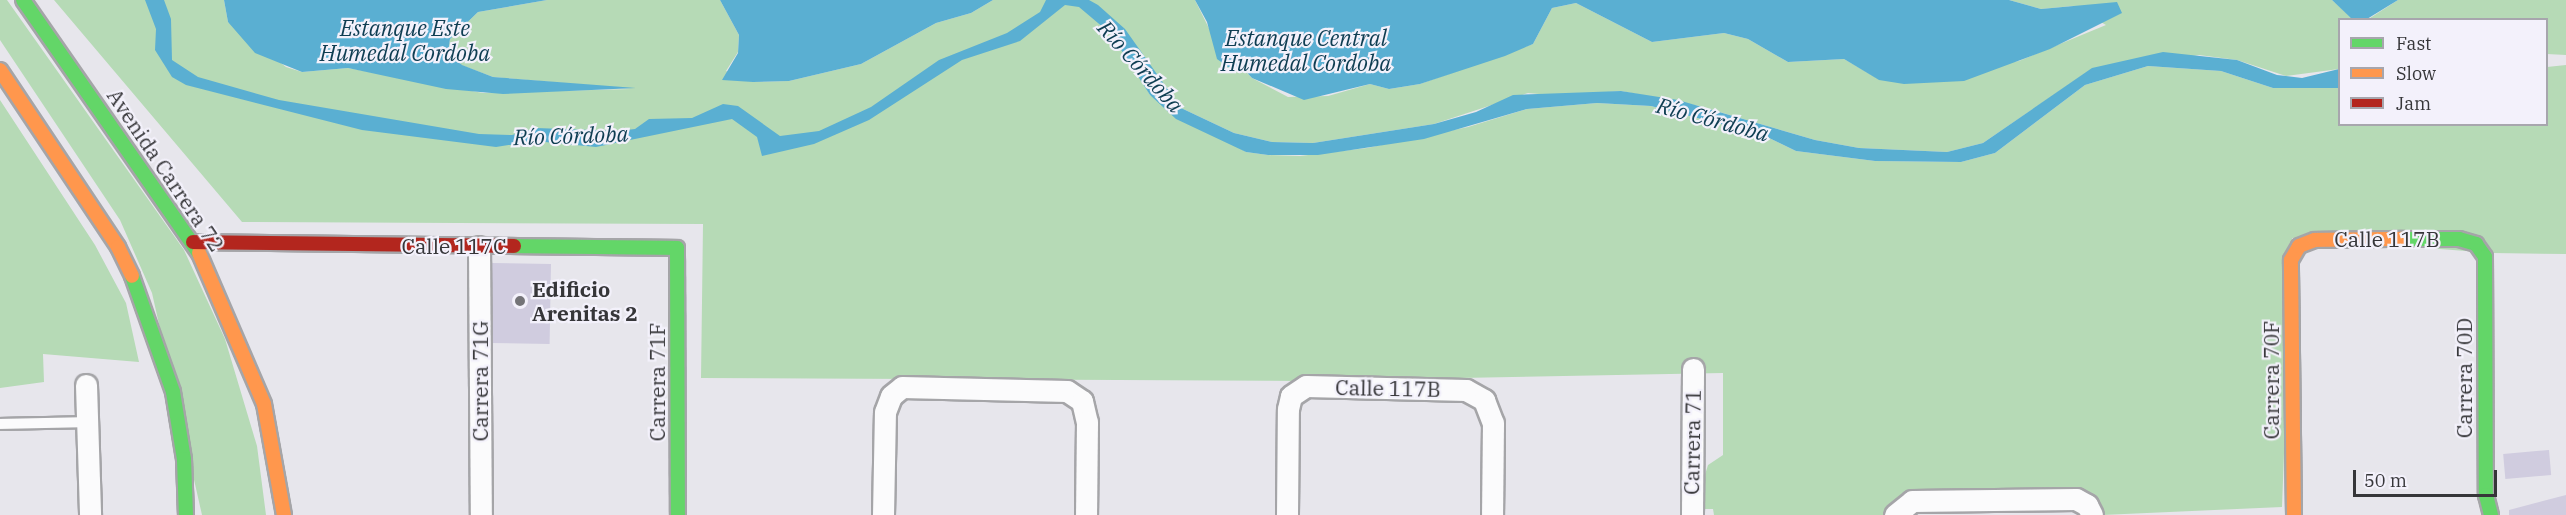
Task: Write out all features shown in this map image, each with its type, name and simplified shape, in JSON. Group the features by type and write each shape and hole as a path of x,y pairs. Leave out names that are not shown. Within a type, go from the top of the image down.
{"main road":[{"name":"Avenida Carrera 72","path":"22,0 193,242 212,276 264,404 284,515"},
{"path":"0,70 118,247 141,294 173,392 184,459 186,515"},
{"name":"Calle 117B","path":"2299,246 2314,240 2459,239 2476,244"},
{"name":"Calle 117C","path":"193,242 231,245 677,248"},
{"name":"Carrera 70D","path":"2476,244 2485,257 2486,495 2491,515"},
{"name":"Carrera 70F","path":"2294,515 2291,260 2299,246"},
{"name":"Carrera 71F","path":"677,248 678,515"}],"street":[{"path":"212,276 231,245"},
{"name":"Carrera 71G","path":"479,247 481,515"},
{"name":"Carrera 71","path":"1692,515 1693,369"},
{"path":"87,385 90,515"},
{"path":"883,515 885,412 891,396 902,387 1067,391 1082,401 1087,422 1086,515"},
{"name":"Calle 117B","path":"1287,515 1291,396 1306,387 1466,390 1484,400 1493,423 1492,515"},
{"path":"1898,511 1912,501 2076,499 2089,510"}],"lane":[{"path":"0,424 87,422"}],"green space":[{"path":"0,0 7,0 184,250 225,339 257,446 266,515 202,515 152,293 120,220 0,40"},
{"path":"54,0 224,0 228,22 286,67 302,72 348,68 483,93 631,89 493,77 461,65 448,53 450,39 478,12 547,0 720,0 739,35 738,52 726,71 753,82 789,81 861,64 936,23 971,13 993,0 1195,0 1228,67 1242,67 1252,78 1288,97 1328,96 1370,84 1389,89 1420,84 1533,44 1552,8 1576,3 1652,42 1724,33 1748,39 1788,62 1844,59 1880,80 2019,61 2106,25 2073,6 2041,9 2009,0 2332,0 2352,18 2338,18 2338,69 2286,76 2237,60 2199,55 2083,75 1983,143 1947,152 1859,148 1815,140 1699,106 1621,91 1560,96 1528,93 1434,124 1313,143 1272,142 1234,133 1181,108 1149,64 1144,84 1150,95 1246,152 1300,156 1367,148 1468,127 1527,109 1597,103 1651,106 1763,135 1796,151 1875,161 1961,162 1995,153 2085,85 2148,66 2221,71 2273,88 2338,88 2338,126 2548,126 2548,67 2566,65 2566,254 2493,253 2292,238 2282,507 2102,515 2097,503 1914,495 1888,515 1714,515 1713,509 1705,509 1704,478 1708,465 1723,455 1723,373 1298,381 701,378 703,224 242,222"},
{"path":"2398,0 2566,0 2566,55 2548,54 2548,18 2370,18"},
{"path":"0,100 95,245 126,303 139,362 43,354 44,382 0,388"}],"water":[{"name":"Río Córdoba","path":"145,0 164,0 171,19 172,60 198,77 279,100 479,134 512,135 536,128 618,131 635,129 649,119 692,118 723,104 738,106 780,136 819,131 871,107 939,60 1007,33 1040,12 1046,0 1089,0 1098,5 1125,29 1181,108 1234,133 1272,142 1313,143 1434,124 1476,112 1513,95 1621,91 1678,100 1815,140 1859,148 1947,152 1983,143 2092,68 2163,52 2237,60 2277,75 2302,78 2338,69 2338,88 2273,88 2221,71 2148,66 2085,85 1995,153 1961,162 1875,161 1796,151 1763,135 1651,106 1597,103 1527,109 1424,139 1318,155 1268,155 1246,152 1176,119 1150,95 1111,34 1079,7 1065,5 1020,41 962,60 869,120 814,144 762,156 757,137 732,119 596,147 535,141 496,147 362,130 186,85 172,77 155,50 156,29"},
{"name":"Estanque Este Humedal Cordoba","path":"224,0 547,0 478,12 450,39 448,53 462,65 493,77 636,88 503,94 446,89 348,68 302,72 255,53 228,22"},
{"path":"720,0 993,0 971,13 936,23 861,64 789,81 753,82 722,80 738,53 739,35"},
{"name":"Estanque Central Humedal Cordoba","path":"1195,0 2009,0 2041,9 2117,2 2122,13 2050,49 1964,81 1904,84 1879,80 1844,59 1788,62 1748,39 1724,33 1652,42 1576,3 1552,8 1533,44 1505,56 1420,84 1389,89 1370,84 1304,100 1252,78 1242,67 1228,67 1217,59 1207,22"},
{"path":"2332,0 2398,0 2369,18 2351,18"}],"building":[{"name":"Edificio Arenitas 2","path":"492,263 551,264 550,344 491,343"},
{"path":"2549,450 2551,475 2505,479 2503,454"},
{"path":"2566,495 2566,515 2509,515 2509,510"}],"traffic: fast":[{"path":"23,0 199,253"},
{"path":"2402,239 2459,239 2476,244 2485,257 2486,495 2491,515"},
{"path":"514,246 677,248 678,515"},
{"path":"132,276 173,392 184,459 186,515"}],"traffic: slow":[{"path":"0,70 118,247 132,276"},
{"path":"2294,515 2291,260 2299,246 2315,240 2402,239"},
{"path":"199,253 264,404 284,515"}],"traffic: jam":[{"path":"193,242 514,246"}],"place":[{"name":"Edificio Arenitas 2","path":"520,301"}]}
